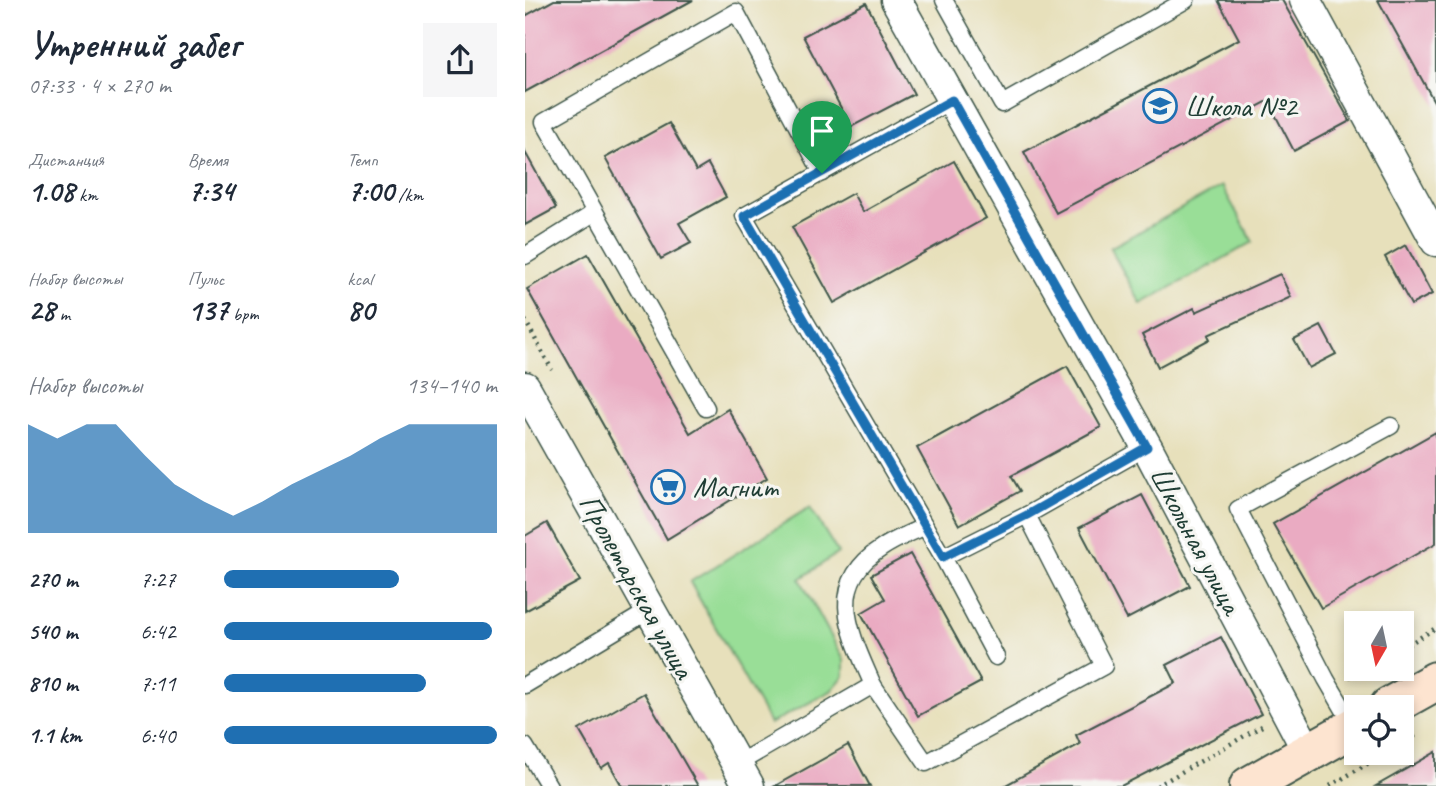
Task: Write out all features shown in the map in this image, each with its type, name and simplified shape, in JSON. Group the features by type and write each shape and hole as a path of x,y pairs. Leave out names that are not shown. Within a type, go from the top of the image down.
{"main road":[{"path":"1411,695 1436,681"},
{"path":"1249,786 1344,732"}],"street":[{"name":"Школьная улица","path":"896,0 1147,447 1308,752"},
{"path":"1305,0 1436,242"},
{"name":"Пролетарская улица","path":"525,387 743,775"}],"lane":[{"path":"944,0 1002,104 1186,1"},
{"path":"706,408 544,122 736,12 822,173"},
{"path":"952,100 744,216 943,557 996,657"},
{"path":"525,256 594,214"},
{"path":"1344,708 1326,679 1238,509 1391,426"},
{"path":"943,557 1027,515 1147,447"},
{"path":"925,526 882,547 865,560 854,574 847,591 846,607 851,635 873,685 926,763 1104,666 1027,515"},
{"path":"525,685 650,610"},
{"path":"743,775 873,685"},
{"path":"525,746 548,786"}],"path":[{"path":"1414,641 1436,628"},
{"path":"1329,786 1365,765"}],"green space":[{"path":"1222,186 1253,242 1141,304 1110,248"},
{"path":"810,507 838,553 800,579 844,660 844,676 831,691 770,724 690,582"}],"building":[{"path":"554,0 693,0 525,92 525,16"},
{"path":"1218,0 1282,0 1350,121 1294,151 1268,101 1056,213 1024,152 1239,39"},
{"path":"1378,0 1436,0 1436,105"},
{"path":"866,3 914,94 851,127 803,36"},
{"path":"669,123 696,171 708,164 726,197 679,223 691,243 661,259 605,158"},
{"path":"525,152 556,208 525,225"},
{"path":"954,161 986,218 834,303 792,227 853,193 863,212"},
{"path":"1406,245 1432,294 1411,305 1385,257"},
{"path":"588,254 690,433 728,409 767,478 667,539 527,289"},
{"path":"1280,274 1291,297 1208,335 1210,339 1158,367 1142,335 1194,308 1196,312"},
{"path":"1321,326 1336,354 1309,368 1294,340"},
{"path":"1067,366 1101,427 1011,476 1020,491 959,525 917,448"},
{"path":"1436,432 1436,543 1321,608 1273,524"},
{"path":"1142,495 1190,586 1127,619 1079,528"},
{"path":"547,523 580,581 525,611 525,536"},
{"path":"910,554 981,682 918,716 861,613 885,599 871,575"},
{"path":"1221,637 1261,714 1121,786 1004,786 1080,744 1076,735 1176,683 1167,665"},
{"path":"644,693 698,786 622,786 609,763 601,768 579,730"},
{"path":"848,745 870,786 775,786"},
{"path":"1436,752 1436,786 1376,786 1414,765"}],"place":[{"name":"Школа №2","path":"1160,106"},
{"name":"Магнит","path":"668,487"}],"route":[{"path":"952,100 1147,447 1027,515 943,557 744,216 822,173 952,100"}]}
